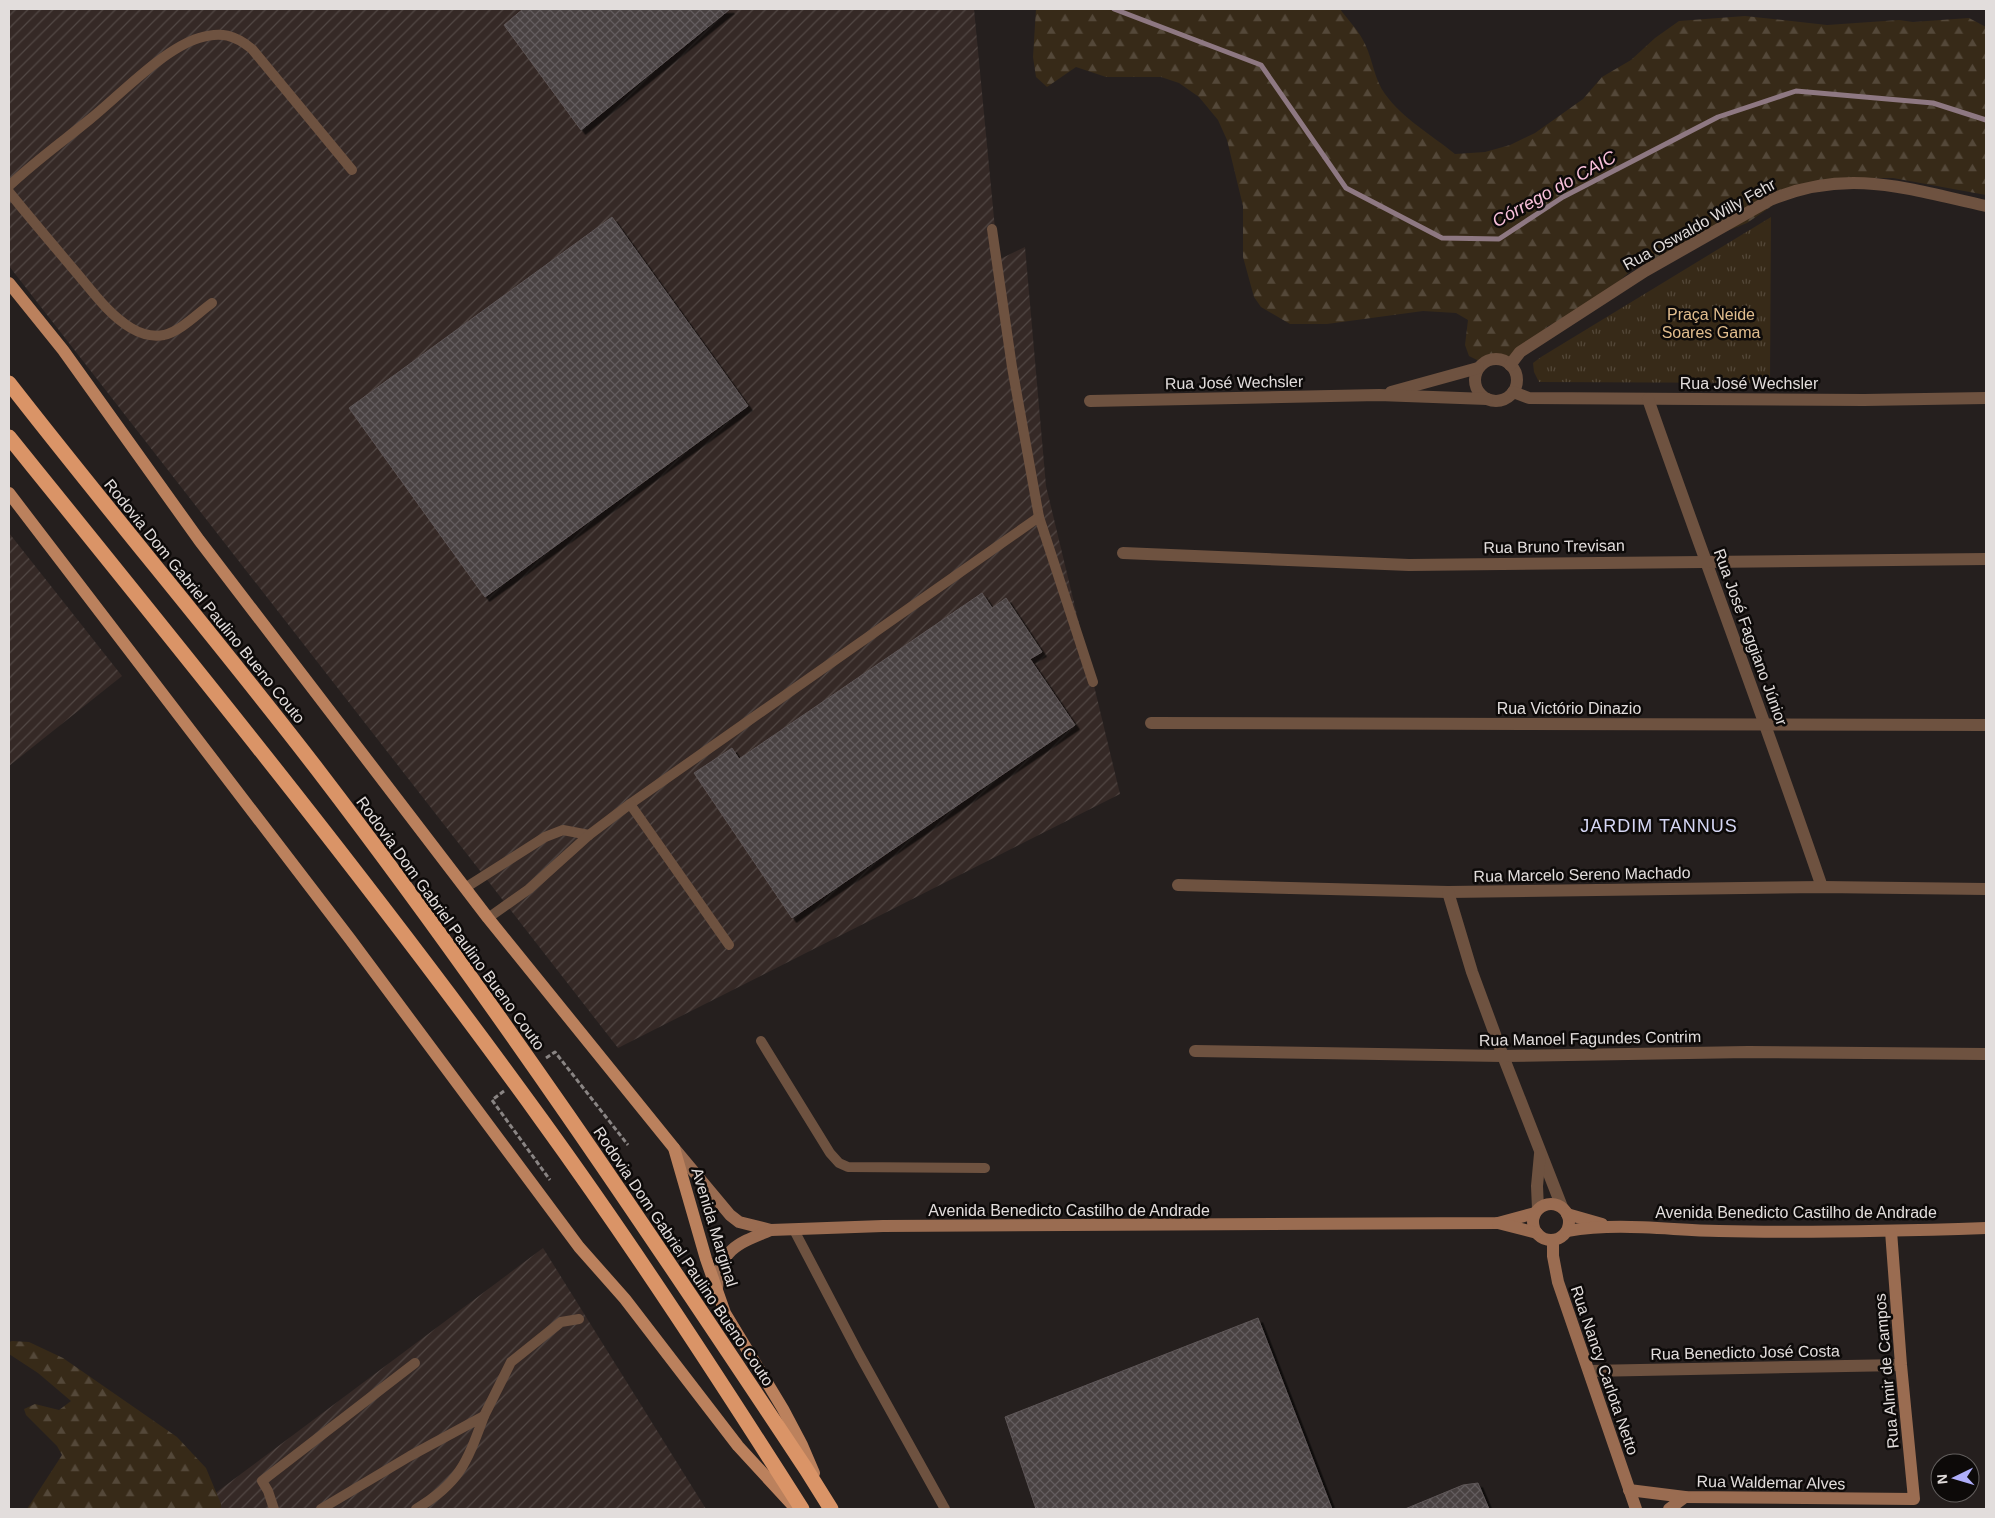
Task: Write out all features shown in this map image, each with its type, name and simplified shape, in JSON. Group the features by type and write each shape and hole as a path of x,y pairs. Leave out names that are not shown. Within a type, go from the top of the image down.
{"highway":[{"name":"Rodovia Dom Gabriel Paulino Bueno Couto","path":"9,383 317,769 459,962 638,1216 828,1505"},
{"path":"9,436 289,785 522,1092 697,1345 802,1509"}],"main road":[{"path":"9,283 63,350 200,540 488,918 674,1148"},
{"path":"9,493 378,977 579,1247 625,1299 738,1446 796,1509"},
{"name":"Avenida Marginal","path":"674,1148 706,1259 726,1313 802,1445 828,1505"},
{"name":"Avenida Benedicto Castilho de Andrade","path":"674,1148 730,1215 739,1222 771,1230 883,1226 1498,1224 1537,1234"},
{"path":"1545,1204 1554,1204 1565,1210 1569,1222 1567,1231 1561,1237 1553,1240 1544,1239 1537,1234 1533,1226 1536,1211 1545,1204"},
{"name":"Avenida Benedicto Castilho de Andrade","path":"1565,1210 1606,1225"},
{"name":"Avenida Benedicto Castilho de Andrade","path":"1498,1224 1536,1211"},
{"name":"Avenida Benedicto Castilho de Andrade","path":"1567,1231 1606,1225 1718,1231 1891,1231 1986,1228"},
{"path":"717,1288 721,1263 730,1250 741,1242 771,1230"},
{"name":"Rua Almir de Campos","path":"1891,1231 1901,1365 1915,1504"},
{"name":"Rua Nancy Carlota Netto","path":"1553,1240 1553,1256 1558,1282 1636,1509"},
{"name":"Rua Waldemar Alves","path":"1628,1490 1685,1497 1915,1504"},
{"path":"1669,1509 1685,1497"}],"street":[{"name":"Rua Oswaldo Willy Fehr","path":"1510,365 1520,352 1645,271 1770,200 1791,191 1830,183 1883,184 1986,206"},
{"path":"1490,360 1504,361 1510,365 1517,378 1513,392 1501,400 1487,399 1477,389 1475,382 1478,368 1490,360"},
{"name":"Rua José Wechsler","path":"1379,396 1478,368"},
{"name":"Rua José Wechsler","path":"1513,392 1529,398 1864,400 1986,398"},
{"name":"Rua José Wechsler","path":"1090,401 1379,396 1487,399"},
{"name":"Rua José Faggiano Júnior","path":"1648,398 1704,560 1766,725 1822,887"},
{"name":"Rua Bruno Trevisan","path":"1122,553 1408,565 1704,560 1986,559"},
{"name":"Rua Victório Dinazio","path":"1151,723 1986,725"},
{"name":"Rua Marcelo Sereno Machado","path":"1178,885 1448,892 1822,887 1986,888"},
{"path":"1448,892 1472,972 1540,1151 1565,1210"},
{"name":"Rua Manoel Fagundes Contrim","path":"1195,1051 1503,1056 1748,1052 1986,1054"},
{"path":"1536,1211 1540,1151"},
{"name":"Rua Benedicto José Costa","path":"1589,1371 1901,1365"}],"lane":[{"path":"9,186 33,164 89,121 168,54 183,44 215,34 239,38 252,49 352,170"},
{"path":"9,192 102,303 132,329 142,334 154,336 166,334 177,329 212,303"},
{"path":"992,229 1012,367 1039,517 1093,682"},
{"path":"488,918 530,889 589,834 630,804 1039,517"},
{"path":"630,804 730,945"},
{"path":"465,888 545,837 563,830 589,834"},
{"path":"761,1041 830,1153 839,1163 848,1167 985,1168"},
{"path":"794,1230 854,1345 945,1509"},
{"path":"416,1509 437,1496 455,1478 470,1453 484,1416 510,1362 561,1322 579,1319"},
{"path":"274,1509 268,1491 262,1481 415,1363"},
{"path":"321,1509 410,1456 484,1416"}],"shaded area":[{"path":"9,9 974,9 998,260 1025,247 1046,486 1120,794 618,1048 9,266"},
{"path":"9,533 122,676 9,766"},
{"path":"543,1248 706,1509 194,1509"}],"green space":[{"path":"1036,9 1340,9 1363,39 1378,82 1392,103 1409,119 1455,154 1485,152 1510,145 1535,133 1583,99 1602,77 1631,60 1655,38 1679,21 1745,16 1827,25 1969,18 1986,27 1986,195 1893,178 1833,178 1797,189 1747,223 1634,268 1590,307 1548,326 1516,355 1500,363 1485,364 1469,356 1465,345 1468,320 1456,313 1423,311 1327,324 1290,324 1261,307 1254,297 1243,257 1243,206 1227,140 1218,120 1199,97 1179,83 1161,77 1106,77 1076,67 1047,87 1036,77 1033,57"},
{"name":"Praça Neide Soares Gama","path":"1771,217 1770,383 1539,382 1534,372 1533,363 1541,357"},
{"path":"9,1342 29,1342 63,1358 177,1437 206,1468 221,1504 221,1509 27,1509 62,1455 57,1446 26,1415 24,1409 35,1404 59,1410 71,1401 38,1373 9,1354"}],"building":[{"path":"523,9 730,9 581,130 504,25"},
{"path":"612,217 748,406 485,597 349,408"},
{"path":"982,593 992,608 1006,598 1042,652 1030,659 1075,725 792,918 694,773 732,748 739,759"},
{"path":"1258,1318 1332,1509 1036,1509 1005,1417"},
{"path":"1478,1483 1489,1509 1405,1509 1463,1485"}],"waterway":[{"name":"Córrego do CAIC","path":"1114,9 1261,65 1346,188 1442,238 1499,239 1563,197 1718,117 1796,91 1933,103 1986,120"}],"district":[{"name":"JARDIM TANNUS","path":"1659,826"}]}
